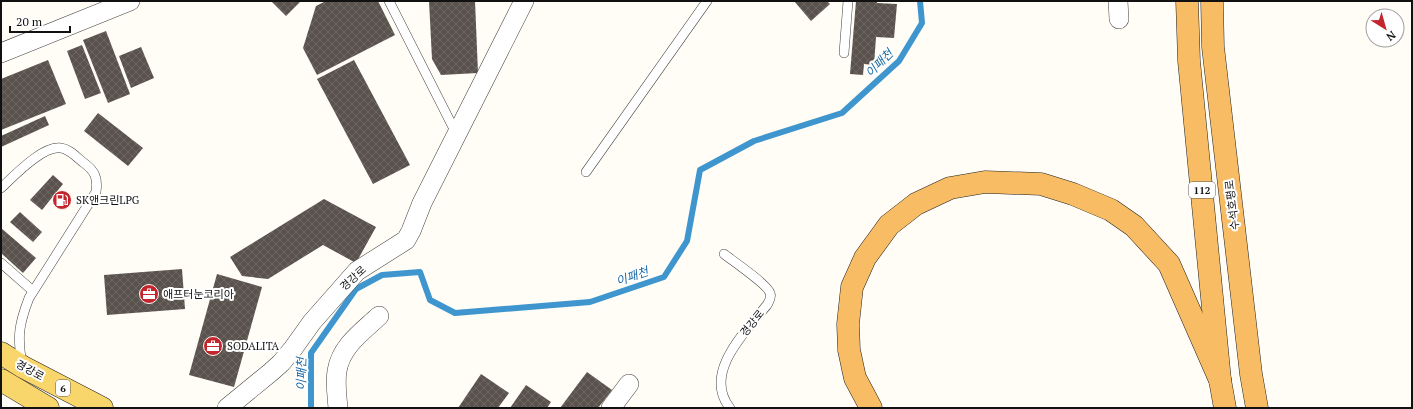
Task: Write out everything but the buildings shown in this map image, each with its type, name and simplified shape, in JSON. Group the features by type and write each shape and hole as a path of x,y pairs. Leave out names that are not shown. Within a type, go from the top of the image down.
{"highway":[{"name":"112","path":"1187,1 1189,61 1220,380 1225,408"},
{"name":"수석호평로","path":"1212,1 1213,47 1251,374 1257,408"},
{"path":"871,408 855,378 849,344 848,324 852,288 865,258 889,225 916,204 950,188 985,182 1041,184 1072,194 1110,210 1134,226 1169,264 1220,380"}],"main road":[{"name":"경강로","path":"1,354 23,368 102,408"},
{"name":"경강로","path":"1,380 48,408"}],"street":[{"path":"1,53 130,1"},
{"name":"경강로","path":"227,408 281,363 317,315 357,271 406,240 422,203 524,1"},
{"path":"338,408 337,372 342,354 349,344 379,316"},
{"path":"611,408 629,384"}],"lane":[{"path":"389,1 456,135"},
{"path":"586,172 707,1"},
{"path":"844,53 848,1"},
{"path":"1,188 39,155 54,148 67,150 90,168 97,177 96,192 28,298 18,336 23,368"},
{"name":"경강로","path":"724,254 766,287 771,295 767,305 738,340 728,356 721,380 722,391 730,408"},
{"path":"1,263 33,291"}],"waterway":[{"name":"이패천","path":"311,408 311,353 356,289 382,275 420,272 430,300 455,313 590,302 664,277 687,241 700,170 754,141 842,113 899,61 922,23 920,1"}],"place":[{"name":"SK앤크린LPG","path":"62,200"},
{"name":"애프터눈코리아","path":"149,294"},
{"name":"SODALITA","path":"213,346"}]}
